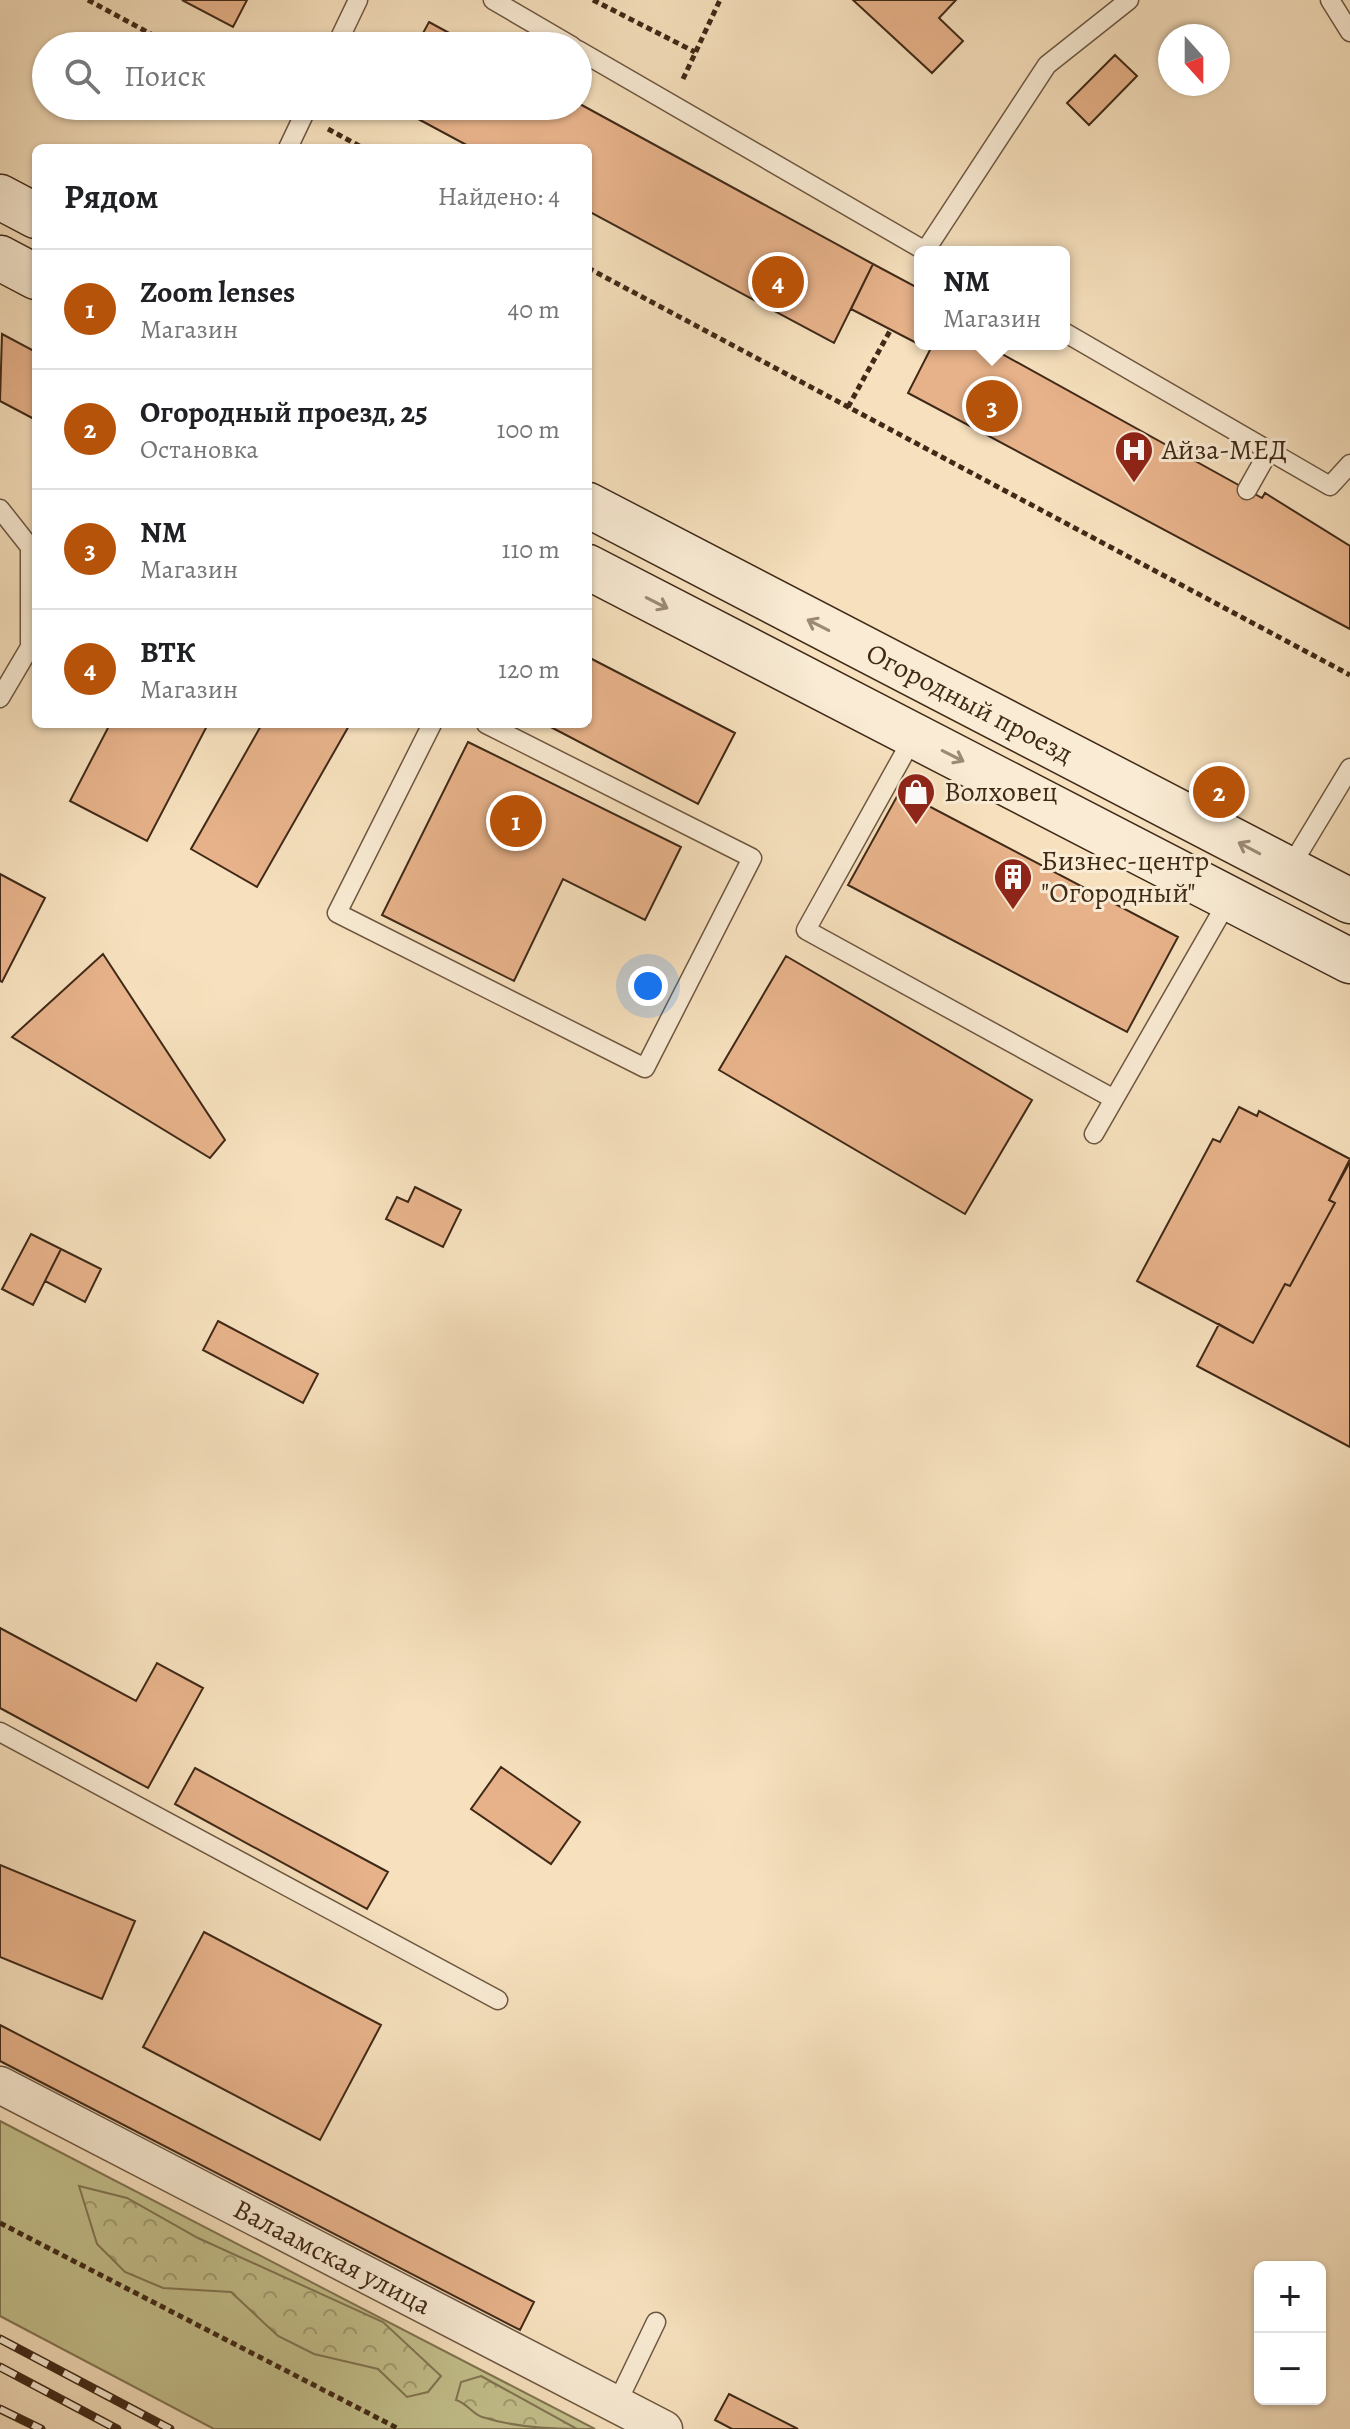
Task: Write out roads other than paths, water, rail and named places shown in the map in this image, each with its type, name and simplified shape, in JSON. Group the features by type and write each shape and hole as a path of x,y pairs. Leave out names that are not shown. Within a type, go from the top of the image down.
{"main road":[{"path":"0,197 32,214"},
{"path":"0,258 32,275"},
{"name":"Огородный проезд","path":"592,507 1350,901"},
{"name":"Огородный проезд","path":"592,569 1350,961"}],"street":[{"name":"Валаамская улица","path":"0,2085 664,2429"}],"lane":[{"path":"343,32 358,0"},
{"path":"493,0 548,32"},
{"path":"929,246 1047,65 1129,0"},
{"path":"1330,0 1350,32"},
{"path":"592,58 917,246"},
{"path":"290,144 301,120"},
{"path":"1070,335 1330,486 1350,464"},
{"path":"1247,490 1269,451"},
{"path":"0,509 30,547 30,647 0,698"},
{"path":"430,728 337,913 645,1068 752,858 494,728"},
{"path":"914,736 806,930 1114,1099"},
{"path":"1289,869 1350,768"},
{"path":"1094,1134 1229,899"},
{"path":"0,1732 498,2000"},
{"path":"616,2405 656,2322"}],"railway":[{"path":"0,2339 170,2429"},
{"path":"0,2367 117,2429"},
{"path":"0,2409 41,2429"}],"place":[{"name":"ВТК","path":"778,282"},
{"name":"NM","path":"992,406"},
{"name":"Айза-МЕД","path":"1134,484"},
{"name":"Огородный проезд, 25","path":"1219,792"},
{"name":"Zoom lenses","path":"516,821"},
{"name":"Волховец","path":"916,826"},
{"name":"Бизнес-центр \"Огородный\"","path":"1013,911"}]}
